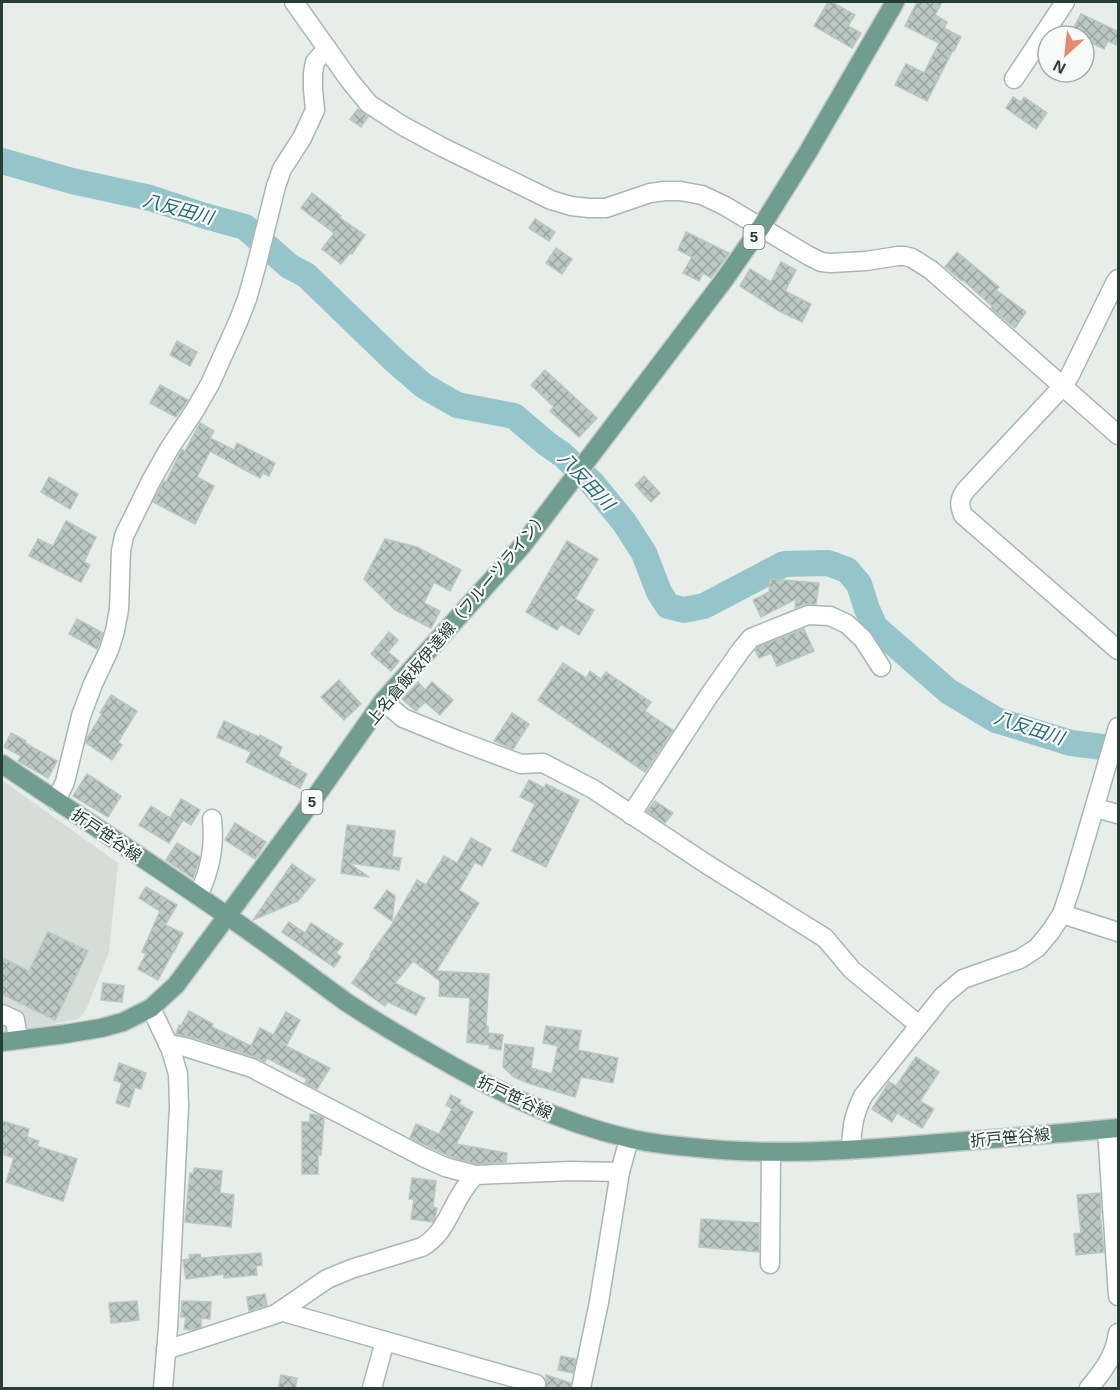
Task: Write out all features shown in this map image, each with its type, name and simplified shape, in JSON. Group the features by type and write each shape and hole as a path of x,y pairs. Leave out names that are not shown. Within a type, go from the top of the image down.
{"main road":[{"name":"上名倉飯坂伊達線（フルーツライン）","path":"10,1041 101,1028 123,1022 151,1008 176,985 383,701 522,546 696,317 761,227 808,152 895,2"},
{"name":"折戸笹谷線","path":"2,764 228,916 350,1004 458,1070 551,1114 629,1138 729,1151 851,1150 1113,1129"}],"street":[{"path":"294,2 369,104 442,147 551,200 571,206 606,208 650,193 680,191 702,195 822,262 841,263 898,256 912,258 931,270 1119,435"},
{"path":"1014,79 1065,2"},
{"path":"56,801 65,782 81,716 116,631 124,536 155,473 210,384 238,322 250,288 282,169 302,138 315,110 313,89 315,62 327,48"},
{"path":"1119,279 1063,386 965,491 959,507 963,515 1119,650"},
{"path":"631,814 708,697 751,638 808,615 830,616 847,624 863,639 881,668"},
{"path":"383,701 404,718 520,764 543,763 593,789 708,866 825,938 852,970 919,1026"},
{"path":"851,1150 855,1112 863,1096 943,996 963,979 1020,959 1037,948 1062,914 1114,742"},
{"path":"1095,808 1119,814"},
{"path":"198,896 205,882 212,851 214,837 212,819"},
{"path":"1062,914 1119,932"},
{"path":"151,1008 168,1044 178,1074 179,1106 163,1389"},
{"path":"2,1014 15,1020 10,1041"},
{"path":"168,1044 252,1068 445,1167 475,1175 620,1172"},
{"path":"1113,1129 1119,1296"},
{"path":"581,1389 599,1302 620,1172 629,1138"},
{"path":"770,1264 771,1152"},
{"path":"166,1350 276,1314 327,1279 351,1269 422,1247 432,1241 444,1226 460,1195 475,1175"},
{"path":"280,1311 536,1384"},
{"path":"1089,1389 1112,1357 1119,1333"},
{"path":"372,1389 385,1341"}],"shaded area":[{"path":"2,780 118,863 109,952 86,1010 79,1019 2,1034"}],"building":[{"path":"828,2 855,15 848,26 861,33 852,48 814,26"},
{"path":"917,2 942,2 935,15 947,22 944,28 961,37 927,101 895,85 906,64 924,73 939,43 905,26"},
{"path":"1081,14 1119,32 1119,46 1108,41 1104,49 1096,45 1096,24 1076,24"},
{"path":"1013,97 1021,102 1024,97 1047,113 1036,129 1006,108"},
{"path":"358,109 368,117 361,127 350,119"},
{"path":"312,193 341,216 340,218 365,235 352,254 350,253 341,264 322,249 334,233 301,208"},
{"path":"535,219 555,232 549,241 529,228"},
{"path":"686,232 729,253 711,278 703,273 699,281 683,273 692,257 678,250"},
{"path":"556,248 572,259 562,274 546,263"},
{"path":"957,252 999,287 996,290 1026,312 1015,328 963,280 945,267"},
{"path":"781,262 796,270 785,291 811,304 802,322 779,311 740,286 750,269 771,282"},
{"path":"177,341 197,352 190,366 170,355"},
{"path":"545,370 597,418 579,437 550,411 554,407 531,385"},
{"path":"160,385 188,400 176,417 150,403"},
{"path":"200,423 214,431 210,438 234,450 237,443 275,463 269,476 263,473 260,478 210,451 197,477 214,486 195,524 153,502 180,453 182,450 185,451"},
{"path":"644,476 660,493 651,502 635,485"},
{"path":"49,477 78,494 70,509 41,492"},
{"path":"66,521 96,537 84,562 90,565 81,582 29,556 38,539 53,546"},
{"path":"385,539 417,547 461,570 450,591 434,582 424,603 440,611 431,628 395,610 364,579"},
{"path":"567,541 598,559 575,599 594,610 579,635 561,624 557,630 526,612"},
{"path":"770,579 819,583 816,604 804,604 795,608 796,599 761,617 753,600 769,592"},
{"path":"77,619 103,633 97,649 69,634"},
{"path":"804,629 814,651 777,666 771,653 759,658 755,650 758,647"},
{"path":"389,632 398,640 388,652 399,661 391,671 371,654"},
{"path":"563,663 586,678 590,671 601,679 606,672 651,702 645,711 673,730 645,772 538,700"},
{"path":"339,680 361,704 344,720 321,697"},
{"path":"418,682 425,690 432,682 453,700 440,715 425,702 416,711 402,699"},
{"path":"111,695 137,711 118,742 122,745 112,760 86,743"},
{"path":"512,713 529,724 513,749 494,741"},
{"path":"224,721 259,737 260,735 282,747 278,756 307,774 300,788 246,762 251,752 217,737"},
{"path":"11,733 57,761 48,778 18,761 21,756 4,747"},
{"path":"87,774 121,796 108,817 73,796"},
{"path":"529,780 544,788 546,784 579,800 546,867 512,851 535,804 520,797"},
{"path":"181,799 200,810 191,825 183,820 169,843 139,825 151,806 170,818"},
{"path":"655,801 673,813 665,823 647,811"},
{"path":"235,823 266,842 255,859 225,840"},
{"path":"347,825 395,831 392,857 401,858 399,870 349,863 369,877 341,873"},
{"path":"471,838 491,849 482,866 475,862 459,890 479,903 436,971 489,974 486,1026 488,1026 488,1033 503,1035 501,1050 489,1048 490,1045 467,1042 470,998 439,996 440,981 413,961 395,983 425,998 416,1015 388,1002 385,1006 352,983 394,922 417,880 426,885 444,856 457,863"},
{"path":"177,843 200,857 193,878 166,860"},
{"path":"292,864 315,880 298,901 253,920"},
{"path":"146,887 177,905 165,925 183,933 158,980 138,969 146,954 142,952 160,911 139,898"},
{"path":"387,890 395,896 392,921 374,908"},
{"path":"289,922 305,933 311,923 343,944 336,953 341,957 334,967 282,932"},
{"path":"48,932 88,951 55,1020 2,994 2,958 29,971"},
{"path":"103,983 124,986 122,1002 101,1000"},
{"path":"189,1011 213,1024 212,1027 251,1046 260,1028 273,1035 286,1012 300,1020 286,1046 330,1068 317,1089 305,1083 307,1079 267,1058 265,1062 195,1038 176,1034 179,1025 181,1026"},
{"path":"546,1026 581,1031 578,1050 618,1058 613,1083 581,1077 575,1097 514,1077 503,1067 505,1044 534,1048 531,1068 552,1074 558,1046 543,1043"},
{"path":"916,1057 939,1072 920,1101 934,1109 922,1128 897,1113 892,1122 872,1109 889,1082 896,1086"},
{"path":"119,1063 146,1073 141,1089 135,1087 129,1107 116,1103 122,1083 114,1080"},
{"path":"451,1095 461,1100 459,1104 473,1112 456,1144 507,1153 506,1162 476,1164 449,1156 410,1138 416,1124 439,1134 452,1109 446,1105"},
{"path":"310,1114 324,1118 321,1155 318,1155 318,1174 302,1174 302,1122 310,1122"},
{"path":"2,1121 29,1129 27,1137 39,1141 37,1146 77,1159 63,1201 6,1182 14,1158 2,1154"},
{"path":"194,1168 222,1171 220,1193 234,1195 231,1227 185,1222 190,1173 193,1174"},
{"path":"412,1178 436,1181 433,1207 437,1208 433,1222 411,1219 414,1199 409,1199"},
{"path":"1100,1193 1104,1252 1076,1255 1074,1234 1081,1233 1077,1195"},
{"path":"701,1219 759,1223 759,1252 699,1247"},
{"path":"261,1253 262,1265 256,1266 257,1275 224,1278 224,1274 186,1279 183,1260 190,1259 189,1255 200,1254 201,1258"},
{"path":"265,1294 267,1305 249,1311 247,1297"},
{"path":"137,1301 139,1320 111,1323 109,1303"},
{"path":"182,1301 211,1302 210,1319 201,1318 201,1327 192,1330 184,1329 186,1317 181,1317"},
{"path":"561,1356 576,1359 573,1373 558,1370"},
{"path":"281,1375 297,1378 295,1389 278,1389"},
{"path":"546,1375 571,1383 570,1389 546,1389"}],"waterway":[{"name":"八反田川","path":"2,161 72,181 150,198 245,227 289,266 306,275 424,386 457,405 514,416 563,455 592,483 624,522 644,553 659,592 668,606 684,610 704,606 784,564 828,563 847,570 859,584 875,627 948,691 996,720 1071,743 1118,749"}]}
